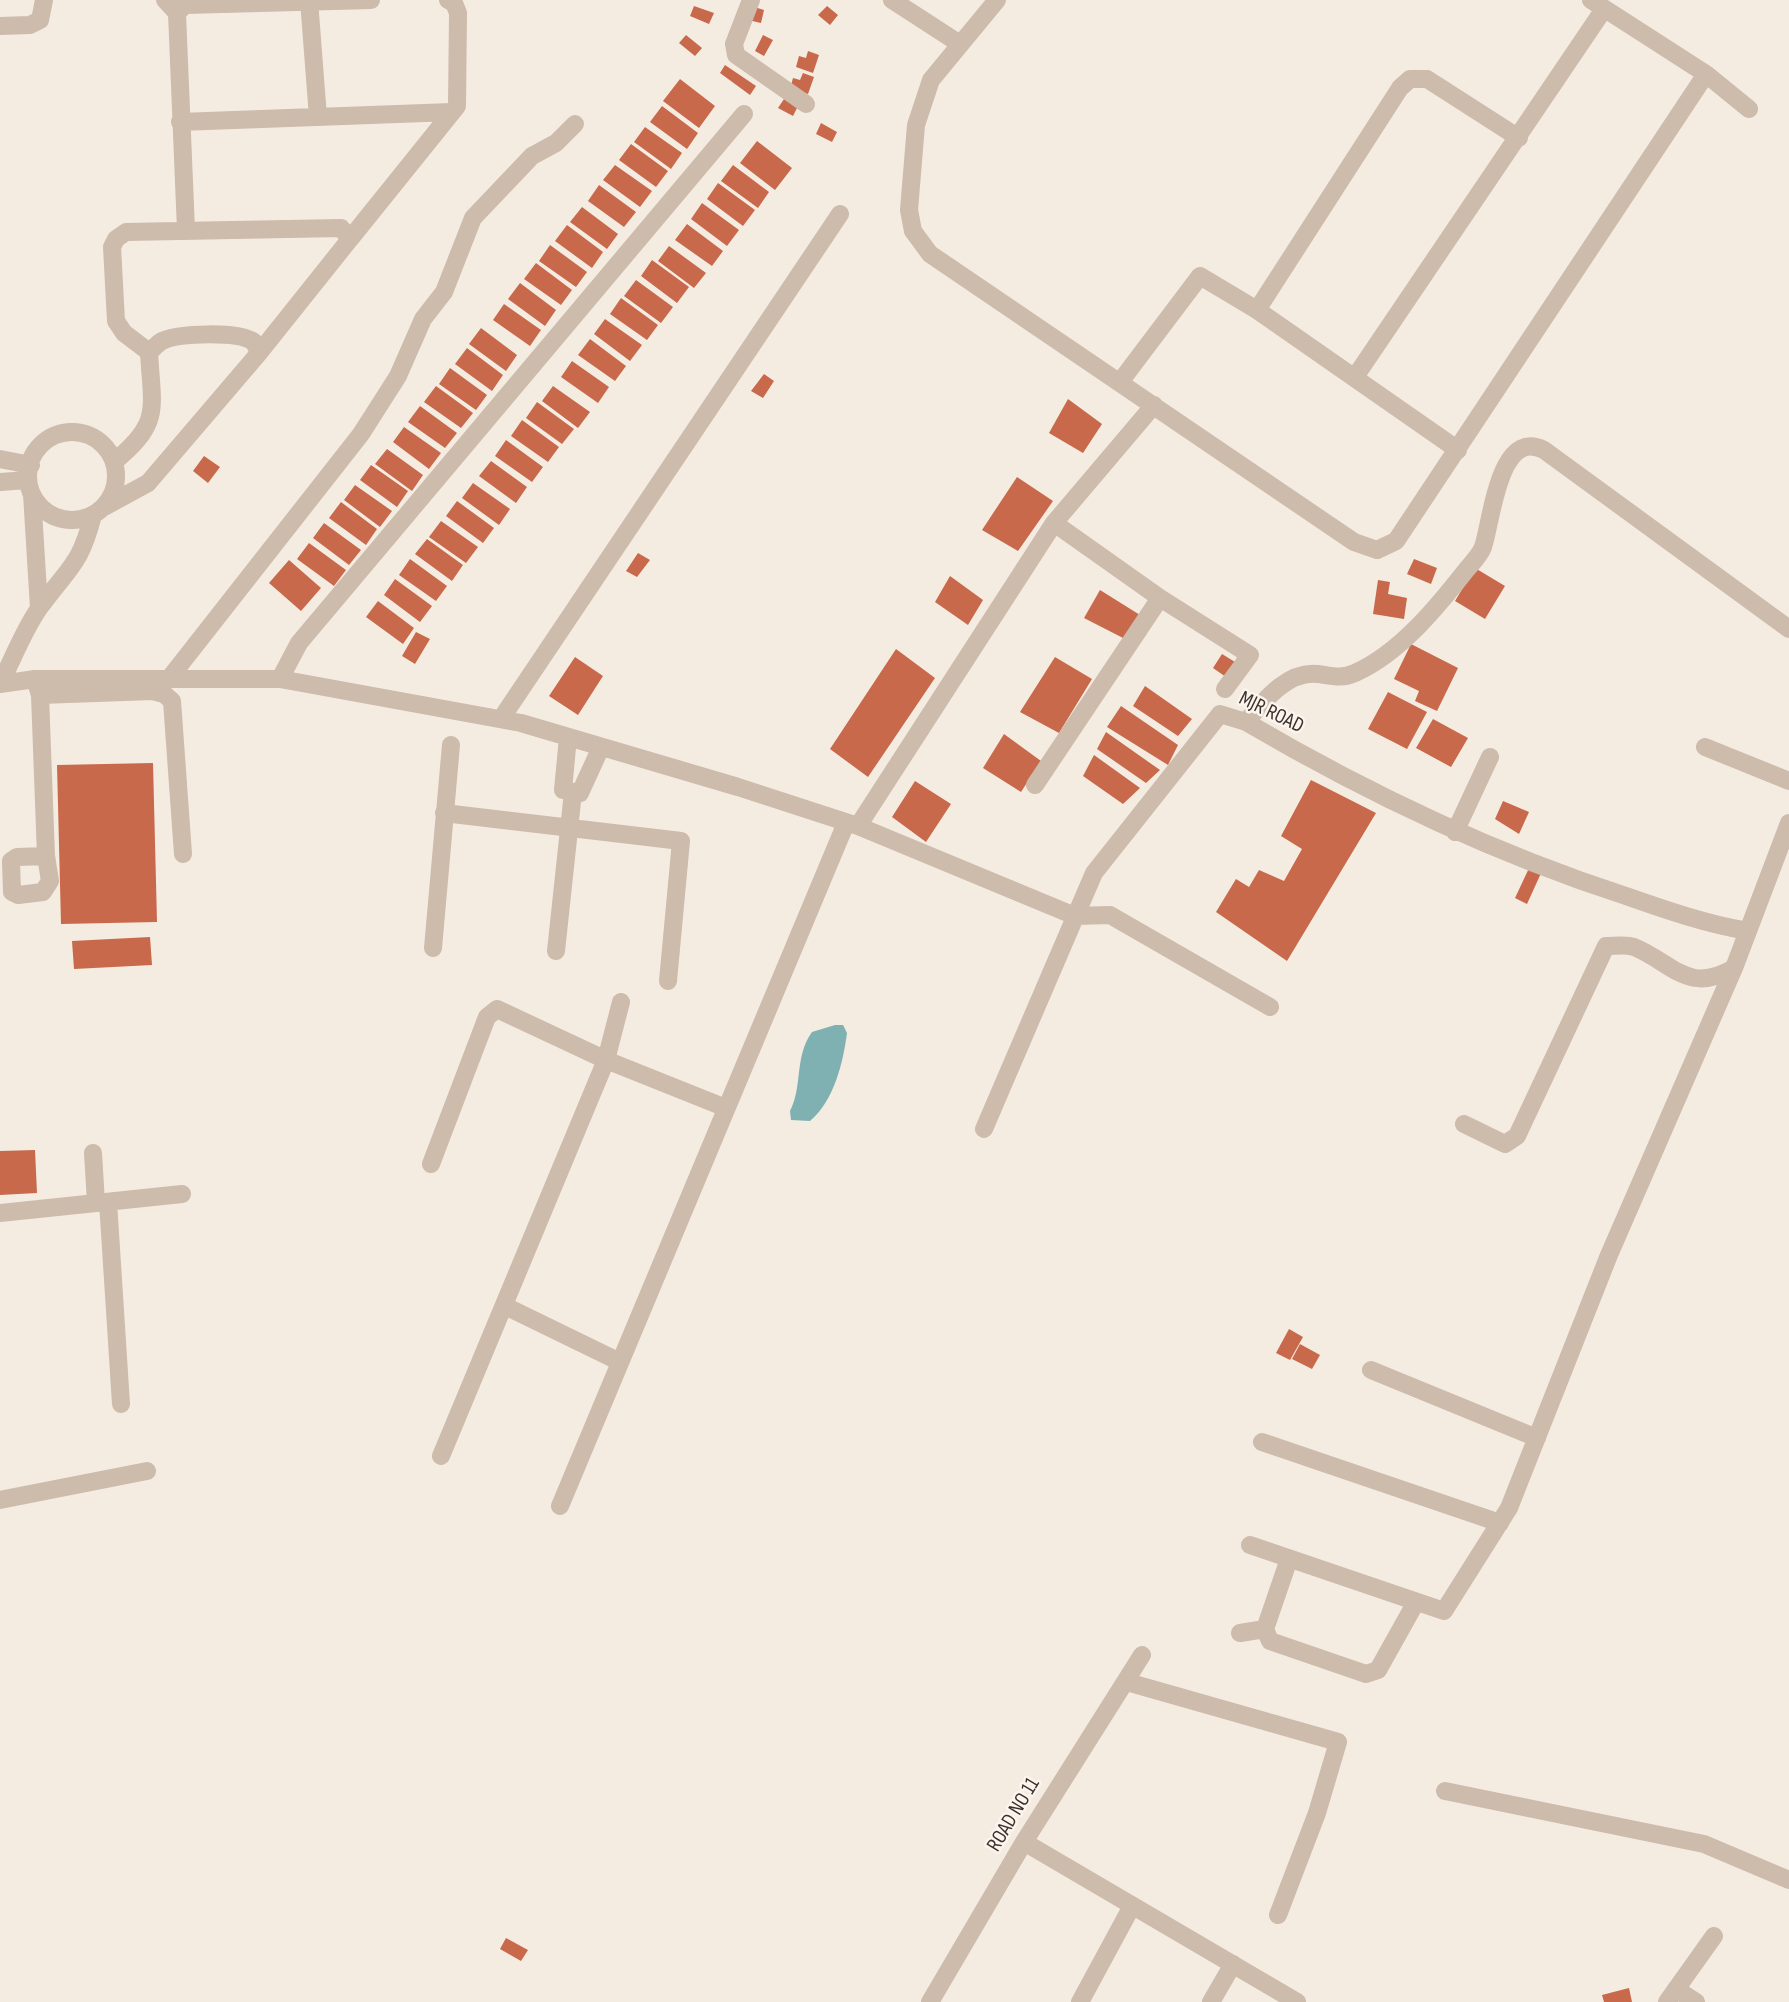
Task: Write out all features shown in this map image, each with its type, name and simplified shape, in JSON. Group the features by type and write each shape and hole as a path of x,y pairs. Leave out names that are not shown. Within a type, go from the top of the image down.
{"street":[{"path":"0,26 30,25 40,20 44,0"},
{"path":"164,0 177,13 186,230"},
{"path":"177,13 185,5 371,0"},
{"path":"0,460 30,479 51,515 79,520 148,483 259,353 452,112 459,94 458,13 454,3 448,0"},
{"path":"751,0 734,44 736,55 806,104"},
{"path":"892,0 960,44"},
{"path":"998,0 931,80 916,125 909,210 913,231 930,254 1365,548 1386,548 1396,541 1706,74"},
{"path":"309,1 318,117"},
{"path":"1355,377 1519,138 1597,5 1706,74 1749,109"},
{"path":"1257,310 1400,88 1410,79 1427,79 1519,138"},
{"path":"180,122 452,112"},
{"path":"280,679 299,643 744,114"},
{"path":"168,680 361,435 398,376 423,319 444,292 473,218 532,156 556,143 575,124"},
{"path":"501,719 840,214"},
{"path":"114,462 140,438 153,416 149,352 124,333 116,321 112,247 116,239 126,232 336,226 350,239"},
{"path":"1120,382 1200,276 1257,310 1458,450"},
{"path":"149,352 162,341 188,335 249,338 257,346 259,353"},
{"path":"560,1506 726,1108 852,824 1054,523 1154,405"},
{"path":"39,608 30,479 36,451 59,434 74,432 88,435 101,442 114,462 116,481 99,511 85,548 74,567 39,608 0,684 152,691 164,694 172,701 183,854"},
{"path":"1246,723 1284,683 1317,674 1342,677 1352,674 1368,666 1429,617 1482,551 1504,467 1523,447 1534,445 1789,629"},
{"path":"0,482 30,479"},
{"path":"1054,523 1160,598 1250,655 1224,689"},
{"path":"1035,785 1160,598"},
{"path":"38,687 168,680 280,679 501,719 738,786 852,824 1075,916 1110,915 1270,1007"},
{"path":"38,687 46,856"},
{"name":"MJR ROAD","path":"984,1129 1094,873 1220,714 1246,723 1455,832 1566,877 1716,926 1745,939"},
{"path":"568,737 563,790 580,793 601,747"},
{"path":"433,948 451,745"},
{"path":"1705,747 1789,781"},
{"path":"1455,832 1490,757"},
{"path":"556,951 567,828 573,792"},
{"path":"444,813 681,841 668,981"},
{"path":"1250,1545 1444,1611 1500,1523 1609,1255 1734,968 1789,823"},
{"path":"1464,1124 1505,1144 1517,1136 1606,946 1632,946 1679,974 1702,980 1734,968"},
{"path":"441,1456 606,1060 621,1002"},
{"path":"431,1164 490,1012 497,1009 606,1060 726,1108"},
{"path":"93,1153 102,1203 121,1404"},
{"path":"0,1213 182,1194"},
{"path":"505,1306 620,1362"},
{"path":"1371,1370 1536,1438"},
{"path":"1262,1442 1500,1523"},
{"path":"0,1500 147,1471"},
{"path":"1289,1559 1265,1629 1270,1642 1366,1674 1378,1670 1416,1602"},
{"path":"1240,1633 1265,1629"},
{"name":"ROAD NO 11","path":"930,2002 1024,1842 1142,1655"},
{"path":"1127,1682 1338,1742 1317,1813 1278,1916"},
{"path":"1445,1791 1704,1844 1789,1880"},
{"path":"1024,1842 1297,2002"},
{"path":"1080,2002 1132,1906"},
{"path":"1696,2002 1671,1996 1714,1936"},
{"path":"1211,2002 1233,1964"}],"water":[{"path":"843,1025 847,1033 840,1069 831,1092 810,1121 791,1120 790,1111 806,1042 812,1032"}],"building":[{"path":"694,6 714,13 709,24 690,16"},
{"path":"751,6 764,10 761,23 748,20"},
{"path":"827,6 838,15 830,25 818,15"},
{"path":"686,35 702,48 695,56 679,43"},
{"path":"763,35 773,40 764,56 755,51"},
{"path":"808,51 819,55 813,73 796,67 799,56 806,58"},
{"path":"725,65 756,86 750,95 720,73"},
{"path":"803,73 814,77 808,94 790,89 793,78 800,80"},
{"path":"680,79 715,106 699,128 663,101"},
{"path":"784,99 798,106 793,116 778,108"},
{"path":"662,106 698,133 687,149 650,122"},
{"path":"821,123 837,132 832,142 816,134"},
{"path":"645,127 682,153 671,169 634,142"},
{"path":"757,141 792,168 775,190 740,163"},
{"path":"631,144 668,171 656,187 619,160"},
{"path":"615,165 652,191 640,207 603,180"},
{"path":"733,165 769,192 758,208 721,181"},
{"path":"718,183 755,210 743,226 707,199"},
{"path":"599,185 636,212 624,227 588,201"},
{"path":"702,203 739,230 727,246 691,219"},
{"path":"582,207 618,234 607,249 570,222"},
{"path":"687,224 723,251 712,266 675,240"},
{"path":"567,225 603,252 592,268 555,241"},
{"path":"550,245 587,272 576,287 539,261"},
{"path":"669,246 706,273 694,288 658,261"},
{"path":"652,260 689,287 677,303 641,276"},
{"path":"536,263 572,290 561,305 524,279"},
{"path":"636,280 673,307 661,323 624,296"},
{"path":"520,283 556,310 545,326 508,299"},
{"path":"621,298 658,325 647,340 610,314"},
{"path":"504,304 541,330 530,346 493,320"},
{"path":"605,319 642,345 630,361 594,334"},
{"path":"481,328 517,355 506,371 469,344"},
{"path":"590,339 626,366 615,381 578,355"},
{"path":"467,348 503,375 492,391 455,364"},
{"path":"572,361 609,387 598,403 561,377"},
{"path":"450,368 487,395 476,410 439,384"},
{"path":"764,374 774,381 763,398 751,391"},
{"path":"436,386 473,413 461,428 424,402"},
{"path":"553,386 590,412 578,428 542,401"},
{"path":"1068,399 1102,424 1083,453 1049,433"},
{"path":"537,402 574,429 562,444 526,418"},
{"path":"420,406 457,433 445,448 408,422"},
{"path":"522,420 559,447 548,462 511,436"},
{"path":"404,427 441,453 429,469 393,442"},
{"path":"506,440 543,467 532,482 495,456"},
{"path":"387,449 423,475 412,491 375,464"},
{"path":"204,456 220,467 208,483 193,471"},
{"path":"491,461 527,487 516,503 479,476"},
{"path":"371,465 408,491 397,507 360,480"},
{"path":"1017,477 1053,501 1018,551 982,530"},
{"path":"473,483 510,509 499,525 462,498"},
{"path":"355,485 392,511 380,527 344,500"},
{"path":"457,501 494,528 483,543 446,516"},
{"path":"341,502 377,529 366,545 329,518"},
{"path":"441,521 478,547 466,563 429,537"},
{"path":"324,523 361,550 349,565 313,538"},
{"path":"427,539 463,565 452,581 415,554"},
{"path":"309,543 346,570 334,586 297,559"},
{"path":"638,553 650,560 637,577 626,571"},
{"path":"410,559 447,586 436,601 399,575"},
{"path":"1414,559 1437,568 1431,584 1407,574"},
{"path":"289,560 321,588 301,611 269,583"},
{"path":"1475,568 1505,586 1485,619 1455,601"},
{"path":"950,576 983,600 968,625 935,602"},
{"path":"395,579 432,606 420,622 384,595"},
{"path":"1378,580 1390,582 1388,594 1407,598 1404,619 1373,614"},
{"path":"1100,590 1140,615 1125,639 1084,618"},
{"path":"378,601 414,628 403,644 366,617"},
{"path":"416,632 430,639 415,664 402,656"},
{"path":"1411,644 1458,668 1437,711 1415,701 1419,691 1394,679"},
{"path":"896,649 935,678 868,777 830,749"},
{"path":"1222,654 1235,662 1226,677 1213,668"},
{"path":"575,657 603,676 578,715 549,696"},
{"path":"1055,657 1092,679 1059,733 1020,712"},
{"path":"1145,686 1192,719 1178,736 1133,706"},
{"path":"1388,692 1427,712 1407,749 1368,729"},
{"path":"1121,706 1178,745 1168,765 1107,727"},
{"path":"1433,719 1468,738 1451,767 1416,748"},
{"path":"1106,732 1160,770 1146,783 1097,749"},
{"path":"1004,734 1041,761 1021,792 983,768"},
{"path":"1094,755 1140,788 1123,804 1083,776"},
{"path":"153,763 157,922 61,924 57,765"},
{"path":"1311,780 1376,813 1287,961 1216,912 1236,879 1249,887 1259,870 1284,881 1302,849 1281,836"},
{"path":"915,781 951,804 926,842 892,817"},
{"path":"1503,801 1529,812 1519,834 1495,819"},
{"path":"1530,866 1542,871 1527,904 1515,898"},
{"path":"150,937 152,965 74,969 72,941"},
{"path":"35,1150 37,1193 0,1195 0,1151"},
{"path":"1289,1329 1303,1337 1290,1360 1276,1353"},
{"path":"1300,1344 1320,1355 1312,1369 1292,1359"},
{"path":"506,1938 528,1950 521,1961 500,1949"},
{"path":"1629,1988 1632,2002 1604,2002 1602,1995"}]}
